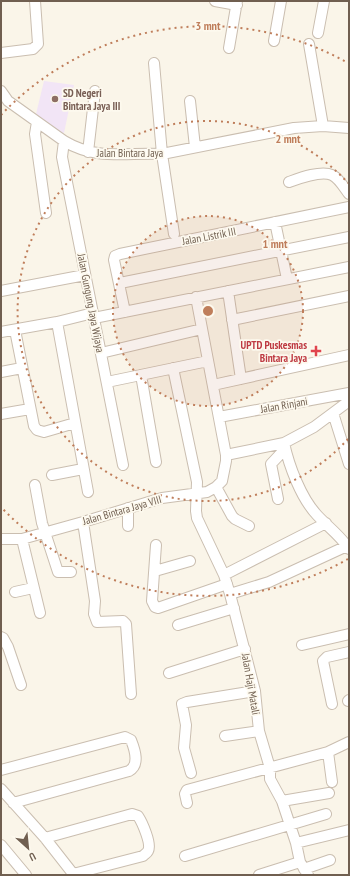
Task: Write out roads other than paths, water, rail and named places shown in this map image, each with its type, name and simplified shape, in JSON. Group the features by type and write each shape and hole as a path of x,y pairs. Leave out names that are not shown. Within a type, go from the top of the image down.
{"street":[{"path":"1,53 33,49 38,44 35,1"},
{"path":"215,1 237,3 229,48"},
{"path":"274,41 281,1"},
{"path":"318,33 324,1"},
{"path":"309,44 323,126"},
{"path":"154,63 162,154 174,234"},
{"path":"88,152 95,92"},
{"name":"Jalan Bintara Jaya","path":"2,93 8,101 64,142 88,152 102,154 162,154 294,128 323,126 349,128"},
{"path":"190,100 196,147"},
{"path":"34,120 33,134 35,178"},
{"path":"33,134 46,213"},
{"name":"Jalan Gungung Jaya Wijaya","path":"64,142 62,157 123,465"},
{"path":"289,182 314,175 333,175 349,194"},
{"name":"Jalan Listrik III","path":"120,283 114,260 116,256 120,254 349,207"},
{"path":"275,222 287,279"},
{"path":"126,312 120,283 349,237"},
{"path":"1,332 93,316 126,312 349,267"},
{"path":"1,291 85,275"},
{"path":"228,291 241,379"},
{"path":"232,320 349,296"},
{"path":"196,297 226,455 224,477 216,487 232,516 249,526"},
{"path":"57,322 82,469 88,492"},
{"path":"101,352 202,329"},
{"path":"15,330 34,426 37,430 44,432 75,423"},
{"path":"213,385 349,354"},
{"path":"107,382 208,361"},
{"path":"1,372 22,368"},
{"name":"Jalan Haji Matali","path":"173,368 197,482 197,518 225,579 230,594 255,691 259,731 270,768 270,779 282,802 304,869"},
{"path":"141,375 156,462"},
{"name":"Jalan Rinjani","path":"219,418 349,393"},
{"path":"278,499 272,464 284,446 349,401"},
{"path":"1,414 30,409"},
{"path":"333,413 349,464"},
{"path":"226,455 284,446"},
{"path":"230,594 269,582 349,547 317,515 303,497 284,446"},
{"path":"52,475 82,469"},
{"path":"35,485 42,523 58,572 71,572"},
{"name":"Jalan Bintara Jaya VIII","path":"1,539 22,539 162,498 207,492 216,487"},
{"path":"128,508 128,526"},
{"path":"83,522 95,601 95,619 97,622 123,621 126,624 131,694"},
{"path":"156,545 152,601 154,606 158,608 225,579 326,523"},
{"path":"22,539 40,613"},
{"path":"155,571 190,561"},
{"path":"15,592 33,588"},
{"path":"178,625 234,608"},
{"path":"302,645 349,634"},
{"path":"1,637 8,647 21,685"},
{"path":"169,673 245,649"},
{"path":"332,704 323,661 327,657 349,652"},
{"path":"191,773 184,748 186,726 182,704 255,691"},
{"path":"225,736 259,731"},
{"path":"1,770 124,737 131,740 136,761 134,769 13,803"},
{"path":"187,803 185,794 187,790 328,752 349,742"},
{"path":"328,752 332,782"},
{"path":"1,789 45,838 74,874 143,856 148,851 149,845 141,821 138,816 132,814 45,838"},
{"path":"282,802 329,794"},
{"path":"185,856 241,838 326,814"},
{"path":"296,843 349,830"},
{"path":"1,845 26,875"},
{"path":"259,875 304,869 330,860"}],"place":[{"name":"SD Negeri Bintara Jaya III","path":"55,99"},
{"name":"UPTD Puskesmas Bintara Jaya","path":"316,351"}]}
